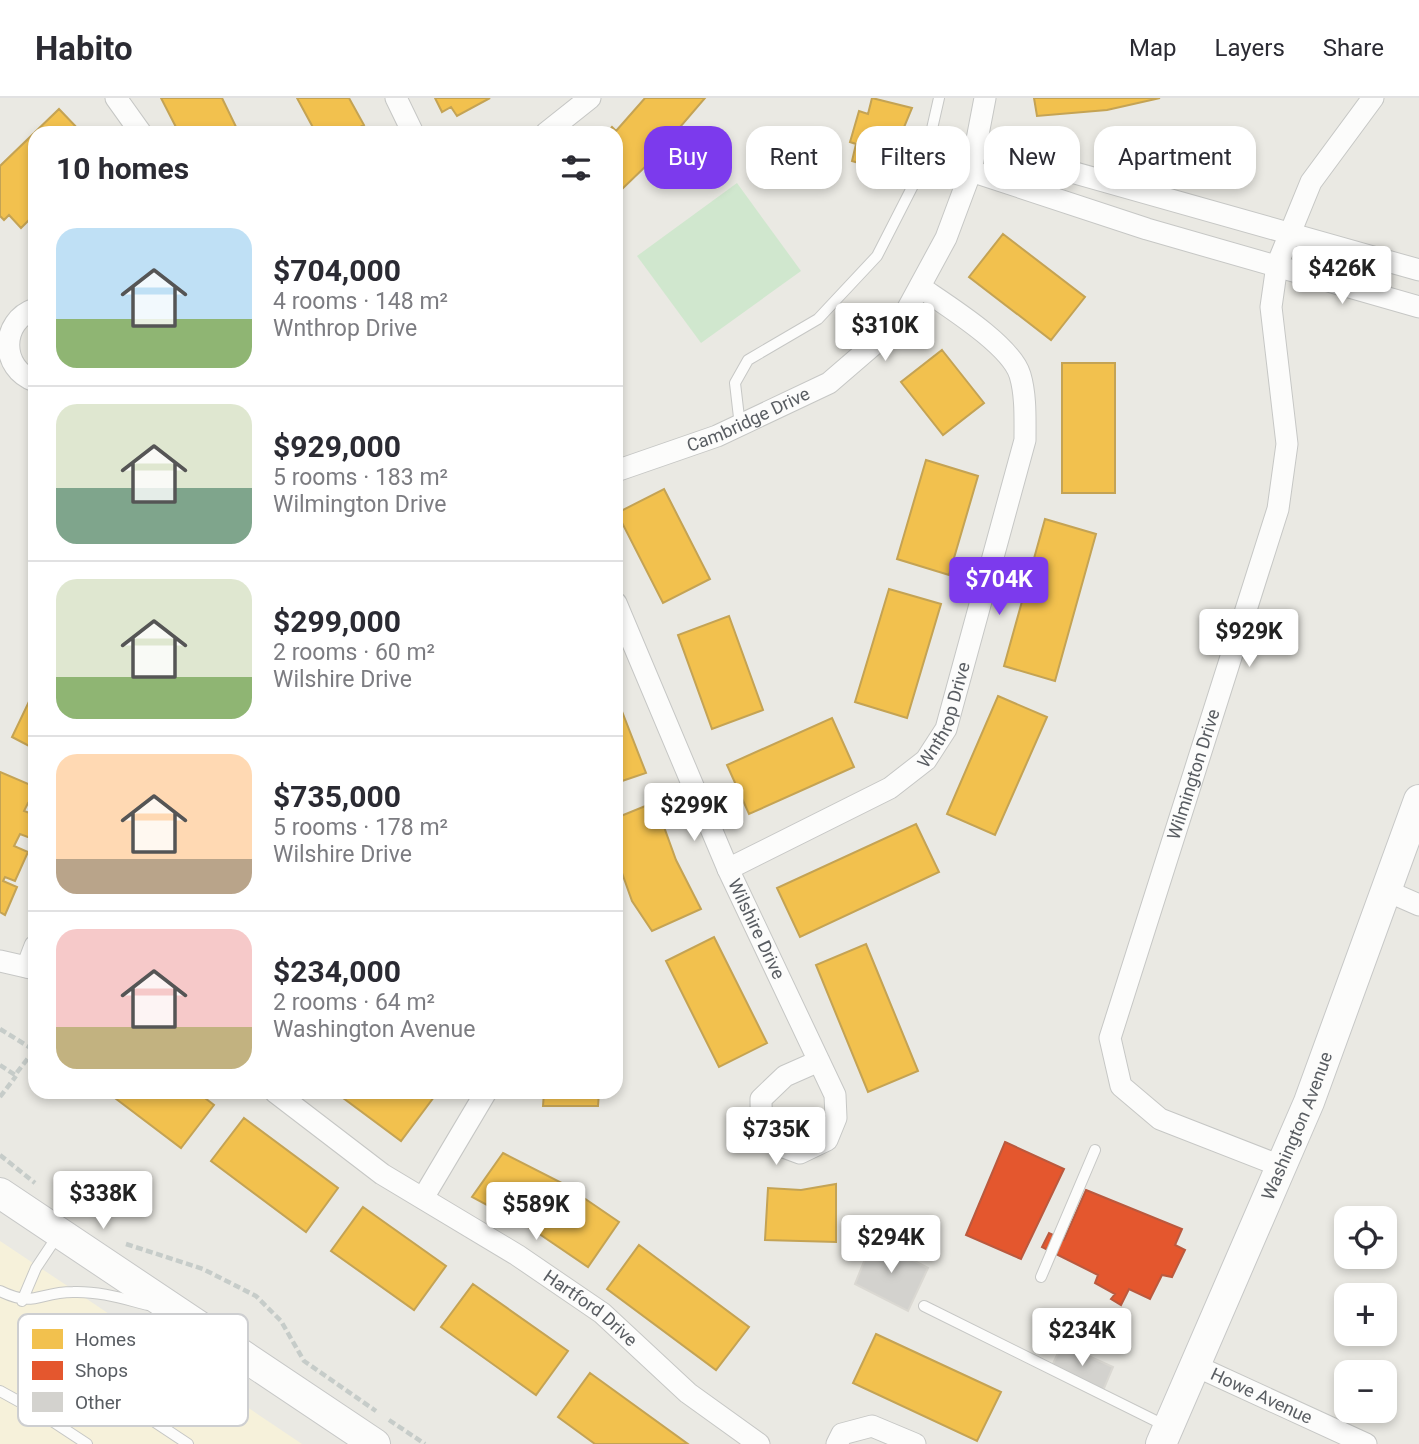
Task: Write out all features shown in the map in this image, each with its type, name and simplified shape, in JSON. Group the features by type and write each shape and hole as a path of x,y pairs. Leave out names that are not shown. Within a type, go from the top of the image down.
{"main road":[{"name":"Washington Avenue","path":"1165,1436 1283,1167 1419,800"},
{"path":"0,1193 181,1314"},
{"path":"248,1359 375,1444"}],"street":[{"path":"116,98 136,126"},
{"path":"396,98 410,126"},
{"path":"555,126 590,98"},
{"name":"Cambridge Drive","path":"623,468 740,426 829,383 901,321 946,238 971,171 985,98"},
{"name":"Wilmington Drive","path":"1283,1167 1160,1119 1121,1086 1110,1038 1278,509 1287,444 1271,307 1277,265 1311,182 1373,98"},
{"path":"976,145 1419,270"},
{"path":"971,171 1147,229 1419,307"},
{"name":"Wnthrop Drive","path":"728,869 890,788 926,760 946,729 1025,440 1025,414 1020,373 988,334 920,287"},
{"path":"28,309 10,327 6,341 7,355 14,368 28,378"},
{"name":"Wilshire Drive","path":"623,621 728,869 819,1061"},
{"path":"1387,891 1419,905"},
{"path":"0,961 28,967"},
{"name":"Hartford Drive","path":"284,1099 382,1174 517,1255 602,1313 688,1393 759,1444"},
{"path":"423,1198 482,1099"},
{"name":"Howe Avenue","path":"1196,1366 1366,1444"},
{"path":"836,1444 842,1434 872,1426 915,1444"}],"lane":[{"path":"740,426 735,383 748,360 818,318 877,256 924,164 939,98"},
{"path":"1041,1278 1095,1150"},
{"path":"22,1301 36,1268 60,1233"},
{"path":"0,1291 22,1301 75,1292 101,1294 178,1312"},
{"path":"924,1306 1165,1436"},
{"path":"0,1391 18,1401"},
{"path":"60,1426 87,1444"},
{"path":"161,1426 188,1444"}],"path":[{"path":"0,1029 28,1045"},
{"path":"0,1065 15,1075 28,1058"},
{"path":"0,1097 16,1075"},
{"path":"0,1155 45,1191"},
{"path":"119,1241 203,1269 256,1296 281,1321 304,1361 425,1444"}],"shaded area":[{"path":"0,1241 109,1314 18,1314 18,1426 248,1426 248,1408 302,1444 0,1444"}],"green space":[{"path":"737,183 801,271 701,343 637,256"}],"building: Homes":[{"path":"161,98 222,98 236,126 175,126"},
{"path":"297,98 349,98 364,125 362,126 312,126"},
{"path":"435,98 490,98 457,116 451,107 442,112"},
{"path":"645,98 705,98 681,126 644,126 644,168 623,188 623,126 620,126"},
{"path":"872,98 912,108 904,126 856,126 856,144 850,142 859,111 868,114"},
{"path":"1034,98 1160,98 1107,110 1037,116"},
{"path":"59,109 75,126 41,126"},
{"path":"28,139 28,221 21,228 9,215 4,220 0,216 0,166"},
{"path":"856,144 856,162 852,161"},
{"path":"1003,234 1085,297 1051,340 969,277"},
{"path":"942,350 984,403 943,435 901,382"},
{"path":"1062,363 1115,363 1115,493 1062,493"},
{"path":"926,460 978,476 949,575 897,559"},
{"path":"664,489 710,579 663,603 623,525 623,510"},
{"path":"1045,519 1096,534 1055,681 1004,666"},
{"path":"889,589 941,604 907,718 855,702"},
{"path":"729,616 763,710 712,729 678,635"},
{"path":"998,696 1047,717 995,835 947,814"},
{"path":"28,704 28,745 12,737"},
{"path":"623,714 646,773 623,781"},
{"path":"832,718 854,767 749,814 727,765"},
{"path":"0,772 28,784 28,803 24,811 28,812 28,837 20,834 14,846 28,852 15,881 5,877 3,881 17,887 5,915 0,912"},
{"path":"655,802 676,860 701,909 652,931 632,901 623,876 623,815"},
{"path":"916,824 939,872 800,937 777,888"},
{"path":"714,937 767,1043 719,1067 666,961"},
{"path":"866,944 918,1071 868,1092 816,965"},
{"path":"116,1099 206,1099 214,1105 181,1148"},
{"path":"344,1099 432,1099 401,1141"},
{"path":"544,1099 598,1099 598,1106 543,1106"},
{"path":"244,1118 338,1188 306,1232 211,1161"},
{"path":"503,1153 562,1183 619,1222 588,1267 532,1229 472,1197"},
{"path":"836,1184 836,1242 765,1240 768,1188 801,1190"},
{"path":"363,1207 446,1266 414,1310 331,1251"},
{"path":"639,1245 749,1327 716,1370 607,1289"},
{"path":"473,1284 568,1351 536,1395 441,1327"},
{"path":"876,1334 1001,1392 977,1441 853,1383"},
{"path":"590,1373 688,1444 595,1444 558,1417"}],"building: Shops":[{"path":"1005,1142 1064,1169 1021,1259 966,1235"},
{"path":"1086,1190 1182,1229 1175,1245 1185,1250 1172,1277 1162,1275 1150,1299 1129,1289 1121,1305 1111,1299 1115,1294 1095,1283 1098,1275 1042,1247 1049,1233 1064,1240"}],"building: Other":[{"path":"873,1239 928,1268 908,1311 855,1284"},
{"path":"1062,1344 1113,1367 1102,1393 1051,1368"}]}
